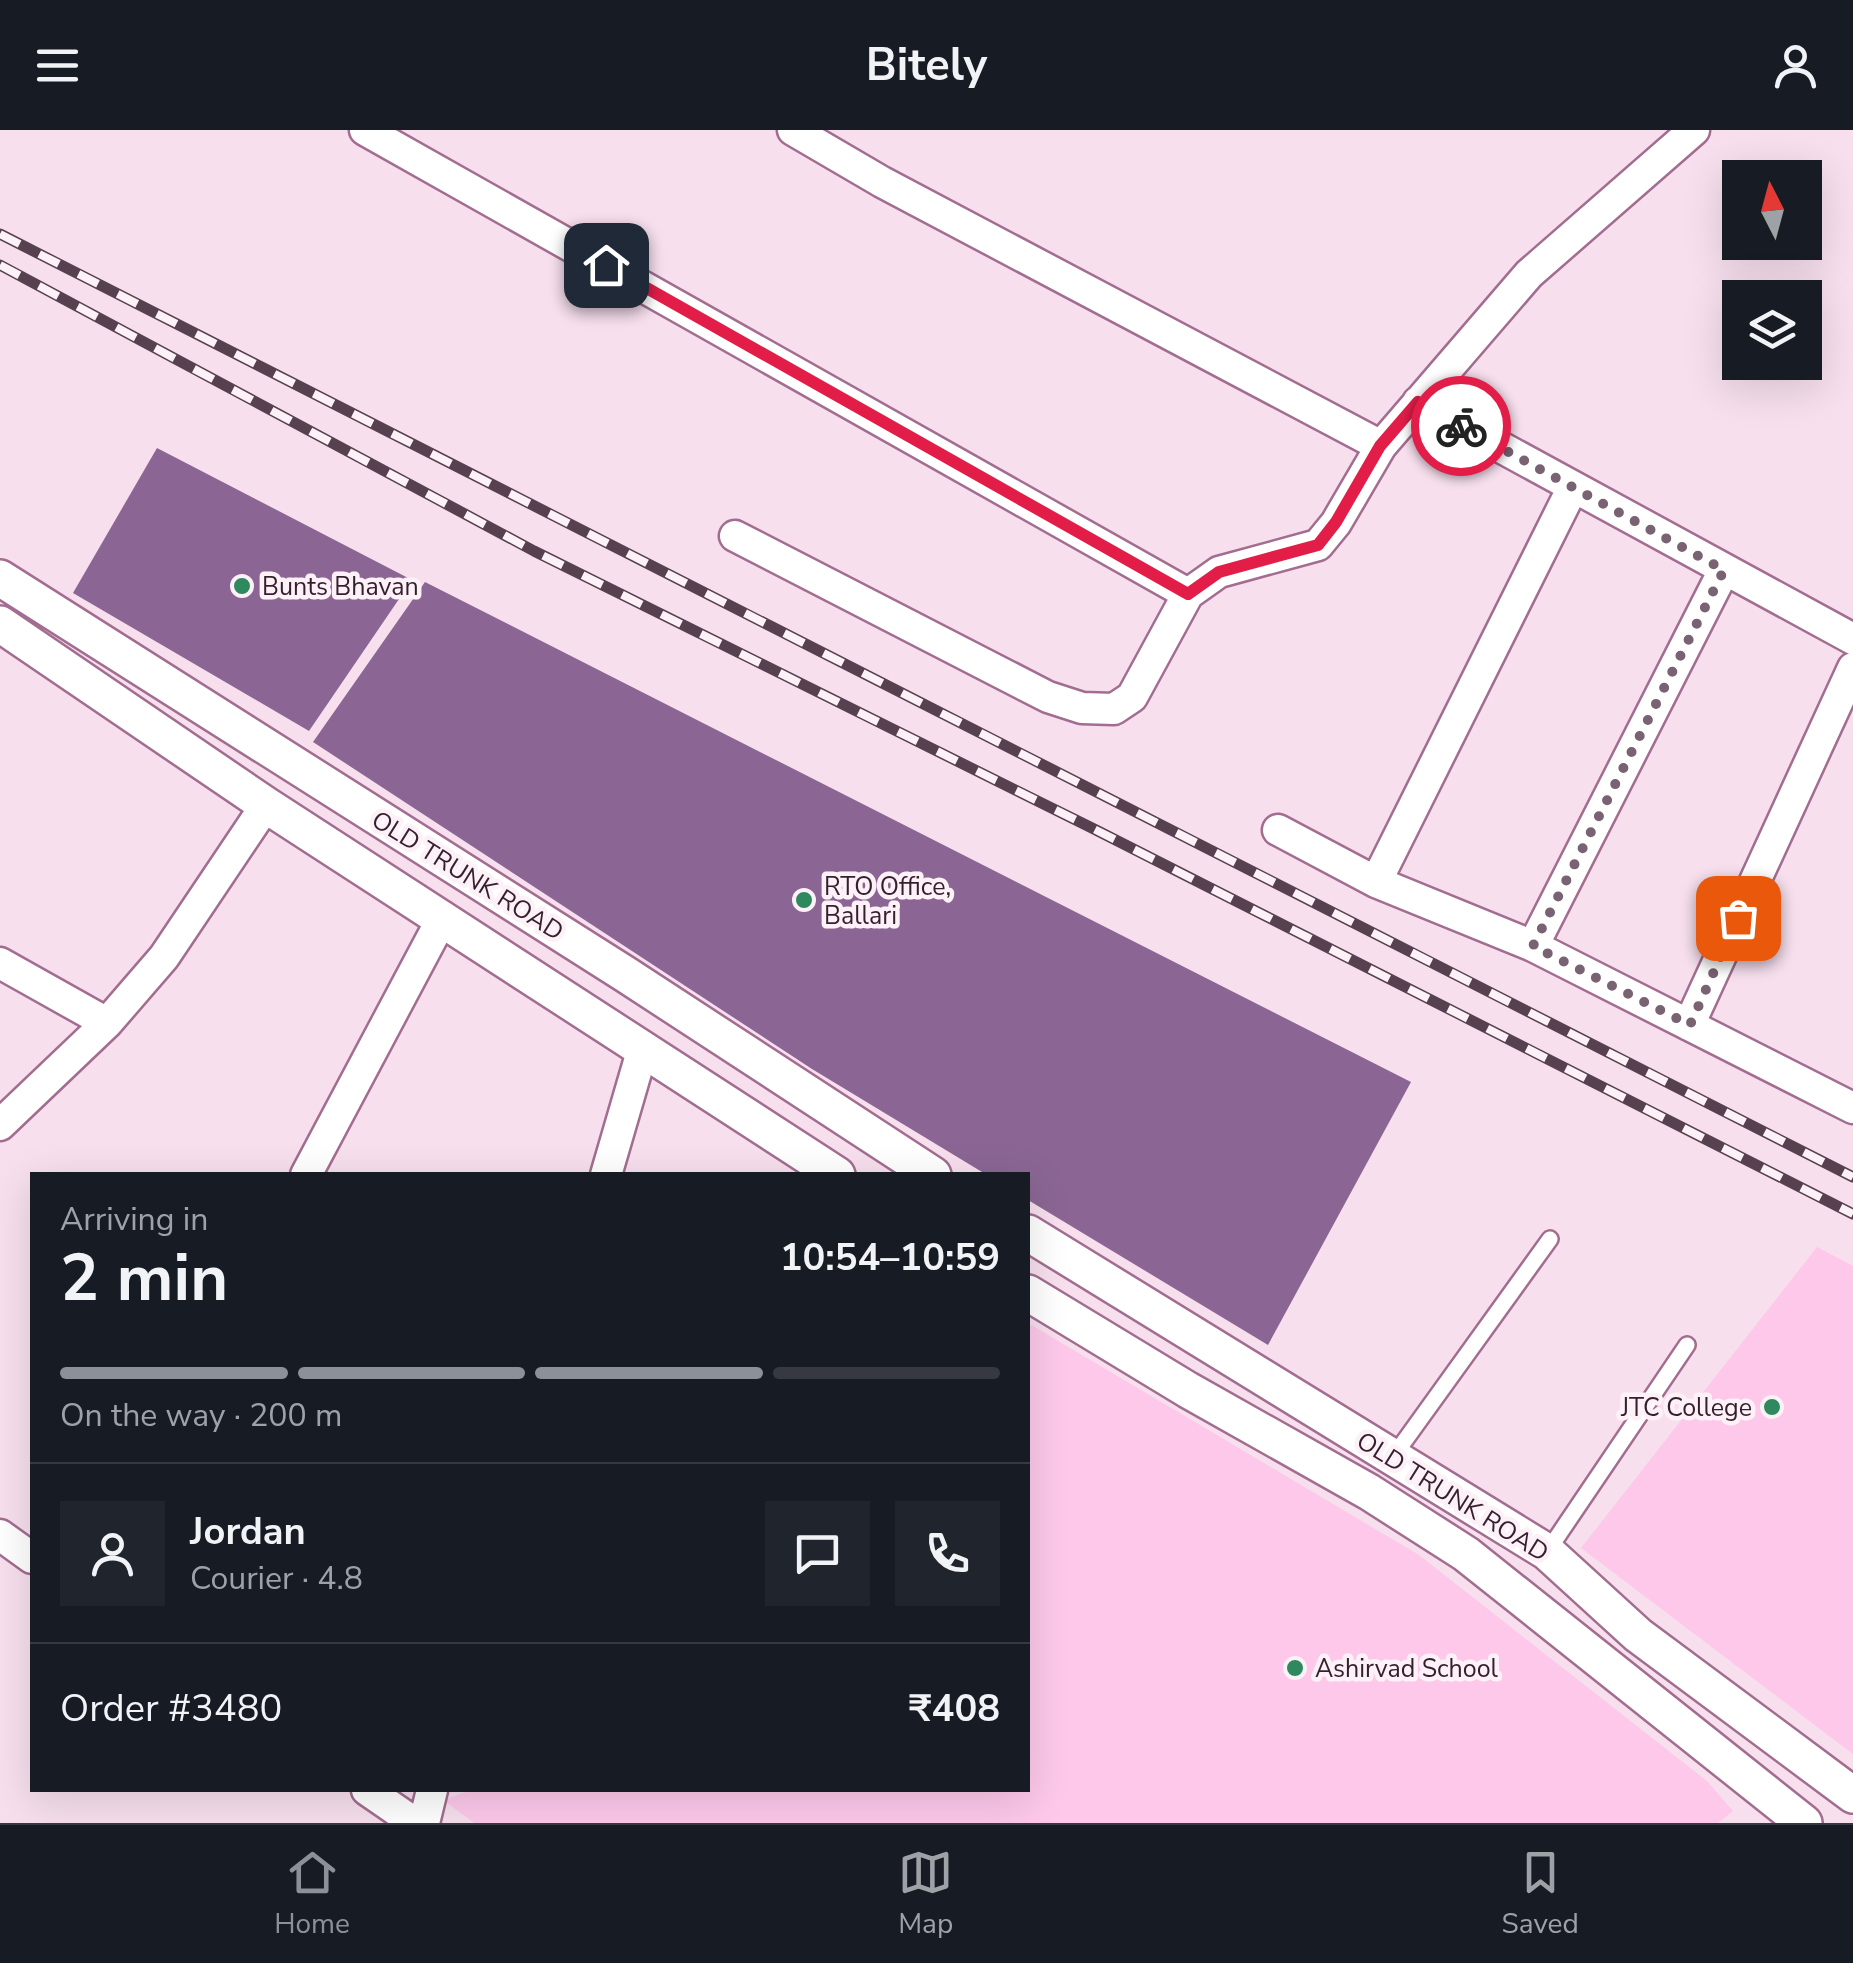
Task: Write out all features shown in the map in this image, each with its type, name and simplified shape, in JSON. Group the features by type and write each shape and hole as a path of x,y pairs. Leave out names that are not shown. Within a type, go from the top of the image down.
{"street":[{"path":"365,130 1188,594"},
{"path":"792,130 882,182 1380,446"},
{"path":"734,536 1048,697 1082,708 1114,708 1132,698 1188,594 1219,572 1318,545 1336,522 1380,446 1529,274 1694,130"},
{"path":"1418,402 1853,639"},
{"path":"1376,882 1573,487"},
{"path":"1533,946 1724,570"},
{"name":"OLD TRUNK ROAD","path":"0,578 625,974 928,1172"},
{"name":"OLD TRUNK ROAD","path":"0,624 266,805 832,1172"},
{"path":"1690,1025 1853,668"},
{"path":"0,1125 107,1023 164,958 266,805"},
{"path":"1278,830 1376,882 1533,946 1851,1103"},
{"path":"311,1172 442,916"},
{"path":"0,964 107,1023"},
{"path":"607,1172 643,1048"},
{"name":"OLD TRUNK ROAD","path":"1030,1234 1548,1552 1638,1635 1853,1795"},
{"name":"OLD TRUNK ROAD","path":"1030,1294 1188,1390 1369,1492 1466,1554 1804,1823"},
{"path":"0,1535 30,1557"},
{"path":"370,1792 415,1823"},
{"path":"424,1823 432,1792"}],"lane":[{"path":"1394,1457 1550,1238"},
{"path":"1548,1552 1687,1345"}],"shaded area":[{"name":"JTC College","path":"1817,1247 1853,1266 1853,1754 1581,1548"},
{"name":"Ashirvad School","path":"1030,1324 1419,1555 1707,1781 1733,1811 1718,1823 474,1823 443,1800 466,1792 1030,1792"}],"building":[{"name":"Bunts Bhavan","path":"157,448 412,580 309,731 73,593"},
{"name":"RTO Office, Ballari","path":"425,582 1411,1082 1268,1345 1030,1201 1030,1172 982,1172 812,1069 313,742"}],"railway":[{"path":"0,234 1853,1177"},
{"path":"0,265 534,551 1094,829 1853,1214"}],"way so far":[{"path":"1461,426 1724,570 1533,946 1690,1025 1738,918"}],"place":[{"name":"Bunts Bhavan","path":"242,586"},
{"name":"RTO Office, Ballari","path":"804,900"},
{"name":"JTC College","path":"1772,1407"},
{"name":"Ashirvad School","path":"1295,1668"}],"route":[{"path":"606,265 1188,594 1219,572 1318,545 1336,522 1380,446 1418,402 1461,426"}]}
